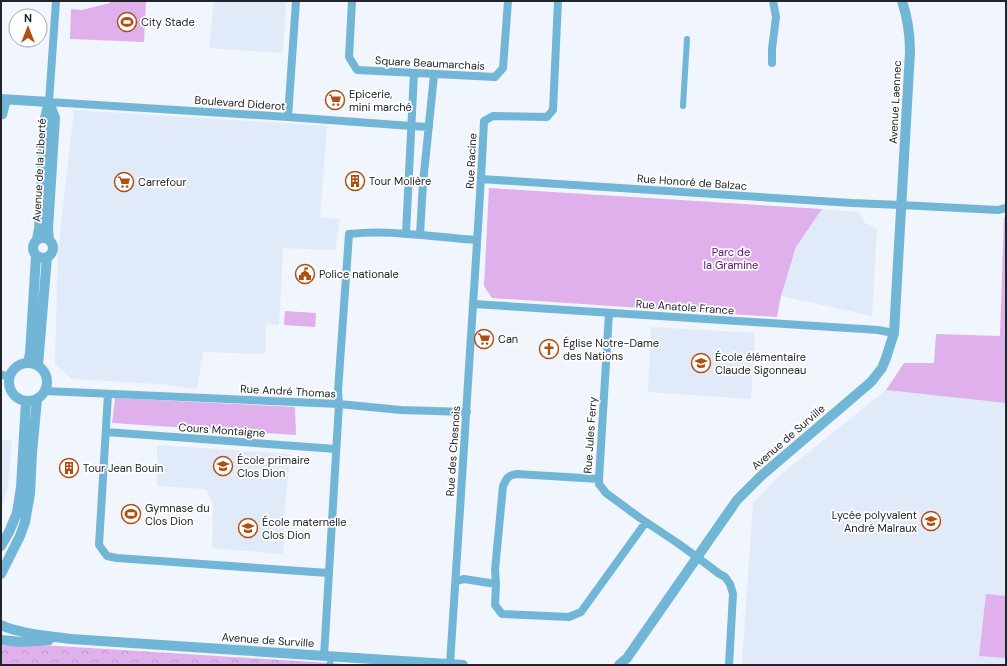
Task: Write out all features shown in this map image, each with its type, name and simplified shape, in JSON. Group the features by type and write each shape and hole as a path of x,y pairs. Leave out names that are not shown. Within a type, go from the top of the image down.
{"street":[{"name":"Avenue de la Liberté","path":"37,239 39,229 45,118 49,102 56,1"},
{"path":"288,117 296,1"},
{"name":"Square Beaumarchais","path":"352,1 349,57 357,70 495,77 503,68 508,1"},
{"name":"Rue Racine","path":"477,240 484,121 493,116 547,117 553,110 558,1"},
{"path":"772,63 772,49 776,17 773,1"},
{"name":"Avenue Laennec","path":"901,204 910,52 910,36 907,17 902,1"},
{"path":"683,106 687,39"},
{"path":"406,233 414,73"},
{"path":"420,235 423,183 434,74"},
{"path":"1,115 3,115 4,99 49,102"},
{"name":"Avenue de la Liberté","path":"49,102 55,118 48,229 49,239"},
{"name":"Boulevard Diderot","path":"49,102 429,127"},
{"name":"Rue Honoré de Balzac","path":"481,179 852,203 901,204 998,210 1006,208"},
{"name":"Avenue de Surville","path":"619,665 627,658 737,500 761,476 871,382 882,368 894,333 901,204"},
{"path":"329,659 328,573 339,404 338,391 349,234 372,232 406,233 477,240"},
{"path":"28,362 30,354 36,256 32,247 37,239 43,237 49,239 53,245 51,254 47,257 41,258 36,256"},
{"name":"Rue des Chesnois","path":"450,664 477,240"},
{"path":"38,365 47,257"},
{"name":"Rue Anatole France","path":"474,304 878,330 894,333"},
{"name":"Rue Jules Ferry","path":"496,584 495,570 503,486 506,479 511,475 517,474 599,479 609,313"},
{"path":"28,362 38,365 46,374 47,385 45,391 42,395 32,400 26,401 19,399 10,389 9,383 5,376 16,366 22,363 28,362"},
{"name":"Rue André Thomas","path":"45,391 339,404 401,410 466,412"},
{"path":"108,394 99,545 107,556 117,558 328,573"},
{"path":"1,574 20,536 25,522 30,494 37,398"},
{"path":"1,546 17,513 22,487 26,401"},
{"name":"Cours Montaigne","path":"106,432 336,449"},
{"path":"599,479 599,484 606,493 697,557 718,574 725,577 730,584 733,594 729,665"},
{"path":"456,581 464,579 496,584 495,605 502,614 569,618 581,612 646,522"},
{"name":"Avenue de Surville","path":"1,625 21,631 71,639 329,659 463,665"},
{"name":"Avenue de Surville","path":"1,640 21,642 71,639"}],"shaded area":[{"path":"214,1 286,1 283,53 209,48"},
{"path":"74,110 327,126 320,218 340,219 335,250 283,248 279,325 266,324 265,354 203,352 197,389 160,384 72,379 55,364 58,250"},
{"path":"822,209 859,212 865,223 877,229 872,316 781,296 796,247"},
{"name":"École élémentaire Claude Sigonneau","path":"651,327 755,333 751,399 648,392"},
{"path":"886,390 1006,403 1006,665 742,665 753,503 779,476"},
{"path":"1,440 12,441 8,485 1,513"},
{"name":"École primaire Clos Dion","path":"157,445 290,454 285,505 283,554 212,548 213,502 206,489 157,486"}],"green space":[{"path":"111,1 146,1 144,42 70,39 71,9 82,10 110,3"},
{"name":"Parc de la Gramine","path":"489,188 822,209 796,247 781,296 777,317 492,298 484,286"},
{"path":"1004,217 1006,218 1006,403 886,390 904,363 934,363 936,334 1000,336"},
{"path":"285,311 316,313 315,327 284,325"},
{"path":"115,398 295,407 296,435 112,423"},
{"path":"986,594 1006,596 1006,658 979,656"},
{"path":"43,645 361,665 1,665 1,646"}],"place":[{"name":"City Stade","path":"127,22"},
{"name":"Epicerie, mini marché","path":"335,100"},
{"name":"Tour Molière","path":"355,181"},
{"name":"Carrefour","path":"124,182"},
{"name":"Police nationale","path":"305,274"},
{"name":"Can","path":"484,339"},
{"name":"Église Notre-Dame des Nations","path":"549,349"},
{"name":"École élémentaire Claude Sigonneau","path":"701,363"},
{"name":"École primaire Clos Dion","path":"223,466"},
{"name":"Tour Jean Bouin","path":"69,468"},
{"name":"Gymnase du Clos Dion","path":"131,514"},
{"name":"Lycée polyvalent André Malraux","path":"931,521"},
{"name":"École maternelle Clos Dion","path":"248,528"}]}
